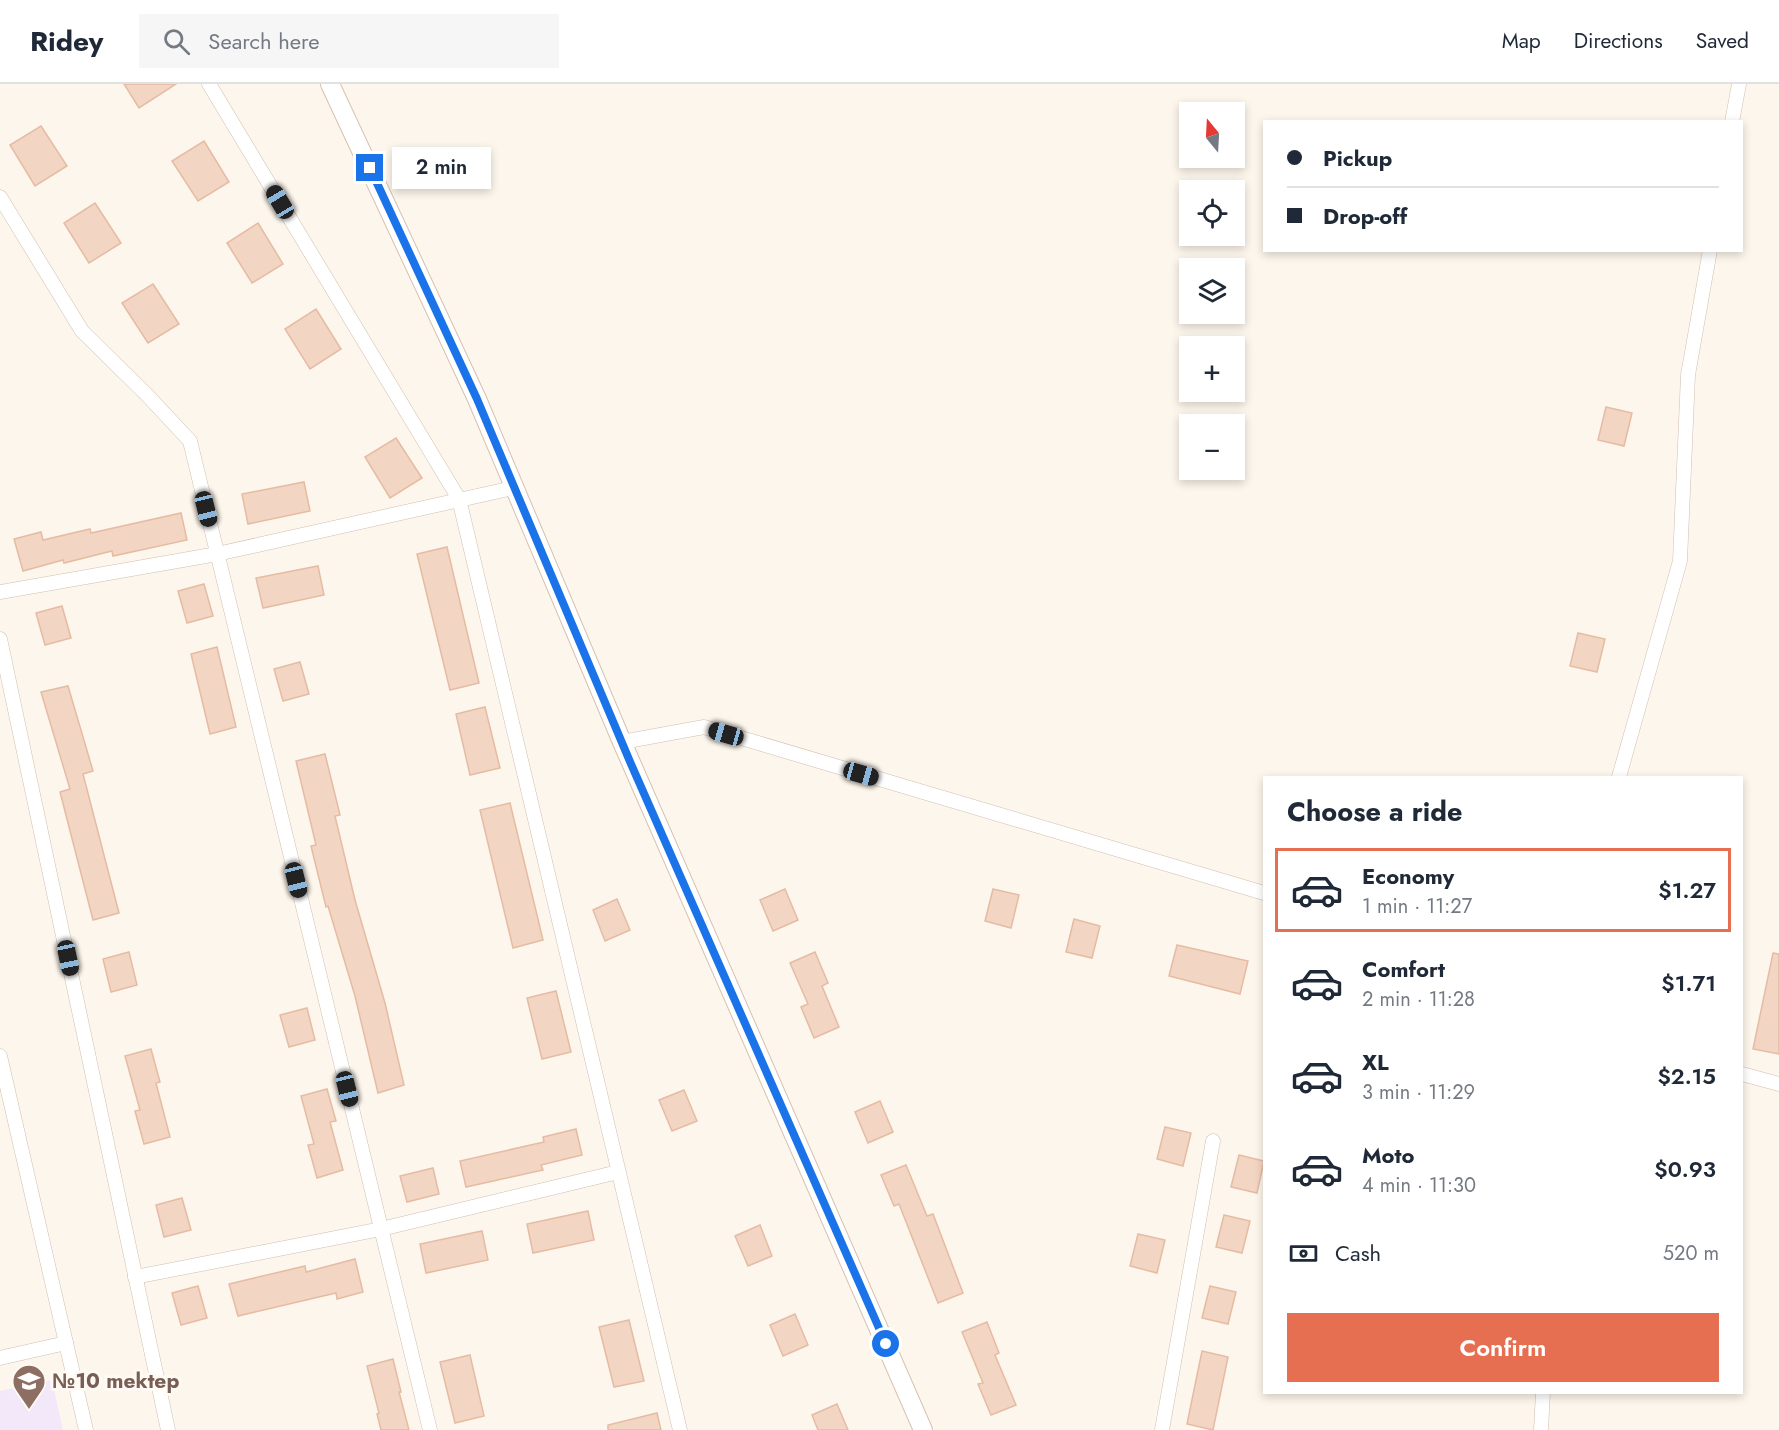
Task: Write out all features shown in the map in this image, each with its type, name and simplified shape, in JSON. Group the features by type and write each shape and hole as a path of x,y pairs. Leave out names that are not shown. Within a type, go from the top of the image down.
{"main road":[{"path":"330,84 477,399 622,742 923,1430"}],"street":[{"path":"209,84 459,499 680,1430"},
{"path":"1732,120 1739,84"},
{"path":"0,197 82,331 190,441 430,1430"},
{"path":"1619,776 1680,561 1688,375 1710,252"},
{"path":"0,592 217,554 513,488"},
{"path":"0,639 168,1430"},
{"path":"622,742 704,727 1263,893"},
{"path":"0,1056 86,1430"},
{"path":"1743,1074 1779,1084"},
{"path":"1162,1430 1214,1141"},
{"path":"135,1277 381,1229 618,1172"},
{"path":"0,1358 66,1343"},
{"path":"1541,1430 1543,1394"}],"shaded area":[{"name":"№10 mektep","path":"52,1380 63,1430 0,1430 0,1391"}],"building":[{"path":"124,84 176,84 139,108"},
{"path":"41,126 67,166 35,186 10,145"},
{"path":"204,141 229,182 198,201 172,161"},
{"path":"95,203 121,243 89,263 64,223"},
{"path":"258,223 283,264 252,283 227,243"},
{"path":"153,284 179,324 148,343 122,303"},
{"path":"316,309 341,349 310,369 285,329"},
{"path":"1606,407 1632,413 1624,446 1598,440"},
{"path":"396,438 422,478 390,498 365,457"},
{"path":"304,482 310,511 248,524 242,494"},
{"path":"181,513 187,540 113,556 112,551 64,563 63,560 23,571 14,539 41,532 43,540 90,529 91,533"},
{"path":"447,547 479,683 450,690 417,554"},
{"path":"318,566 324,595 263,608 256,578"},
{"path":"204,584 213,616 187,623 178,591"},
{"path":"62,606 71,638 45,645 36,613"},
{"path":"1578,633 1605,639 1597,672 1570,666"},
{"path":"217,647 236,727 210,734 191,654"},
{"path":"300,662 309,694 283,701 274,669"},
{"path":"68,686 93,771 83,774 119,913 93,920 60,792 70,789 41,692"},
{"path":"485,707 500,768 470,775 456,714"},
{"path":"325,754 340,815 335,816 355,900 385,1003 404,1085 378,1093 355,996 328,906 326,907 311,846 316,845 296,761"},
{"path":"510,803 543,940 513,948 480,810"},
{"path":"785,889 798,920 773,931 760,900"},
{"path":"993,889 1019,895 1011,928 985,921"},
{"path":"617,899 630,930 605,941 593,910"},
{"path":"1074,919 1100,926 1092,958 1066,952"},
{"path":"1177,945 1248,961 1240,994 1169,976"},
{"path":"129,952 137,985 111,992 103,959"},
{"path":"815,952 828,983 822,986 839,1027 814,1038 801,1007 808,1004 790,963"},
{"path":"1773,953 1779,954 1779,1054 1753,1049"},
{"path":"556,991 571,1052 542,1059 527,998"},
{"path":"307,1008 315,1040 289,1047 280,1015"},
{"path":"151,1049 160,1082 156,1083 170,1137 144,1144 135,1111 140,1110 125,1056"},
{"path":"327,1089 336,1121 330,1122 343,1170 317,1178 308,1145 314,1144 301,1096"},
{"path":"684,1090 697,1121 672,1131 659,1100"},
{"path":"880,1101 893,1132 868,1143 855,1112"},
{"path":"1165,1127 1191,1133 1183,1166 1157,1159"},
{"path":"576,1129 582,1155 541,1165 543,1170 466,1187 460,1161 544,1142 543,1137"},
{"path":"1239,1155 1263,1161 1257,1193 1231,1187"},
{"path":"906,1165 927,1216 933,1214 963,1293 938,1303 899,1204 894,1206 881,1175"},
{"path":"433,1168 439,1194 407,1202 400,1176"},
{"path":"182,1198 191,1230 164,1237 156,1205"},
{"path":"588,1211 594,1240 533,1253 527,1224"},
{"path":"1224,1215 1250,1221 1242,1253 1216,1247"},
{"path":"760,1225 772,1256 748,1266 735,1236"},
{"path":"482,1231 488,1260 426,1273 420,1244"},
{"path":"1138,1234 1165,1240 1157,1273 1130,1266"},
{"path":"355,1259 363,1292 337,1299 336,1293 238,1316 229,1284 305,1266 306,1272"},
{"path":"198,1286 207,1318 181,1325 172,1293"},
{"path":"1210,1286 1236,1292 1228,1324 1202,1318"},
{"path":"795,1314 808,1345 783,1356 770,1325"},
{"path":"629,1320 644,1381 614,1387 599,1327"},
{"path":"987,1322 999,1353 995,1355 1016,1405 991,1415 978,1384 983,1383 962,1332"},
{"path":"1202,1351 1228,1357 1213,1430 1187,1424"},
{"path":"470,1355 484,1416 455,1423 440,1362"},
{"path":"393,1359 409,1430 381,1430 377,1414 379,1413 367,1366"},
{"path":"837,1404 848,1430 818,1430 812,1415"},
{"path":"657,1413 661,1430 608,1430 608,1425"}],"place":[{"name":"№10 mektep","path":"29,1410"}],"route":[{"path":"370,168 477,399 631,764 886,1344"}]}
